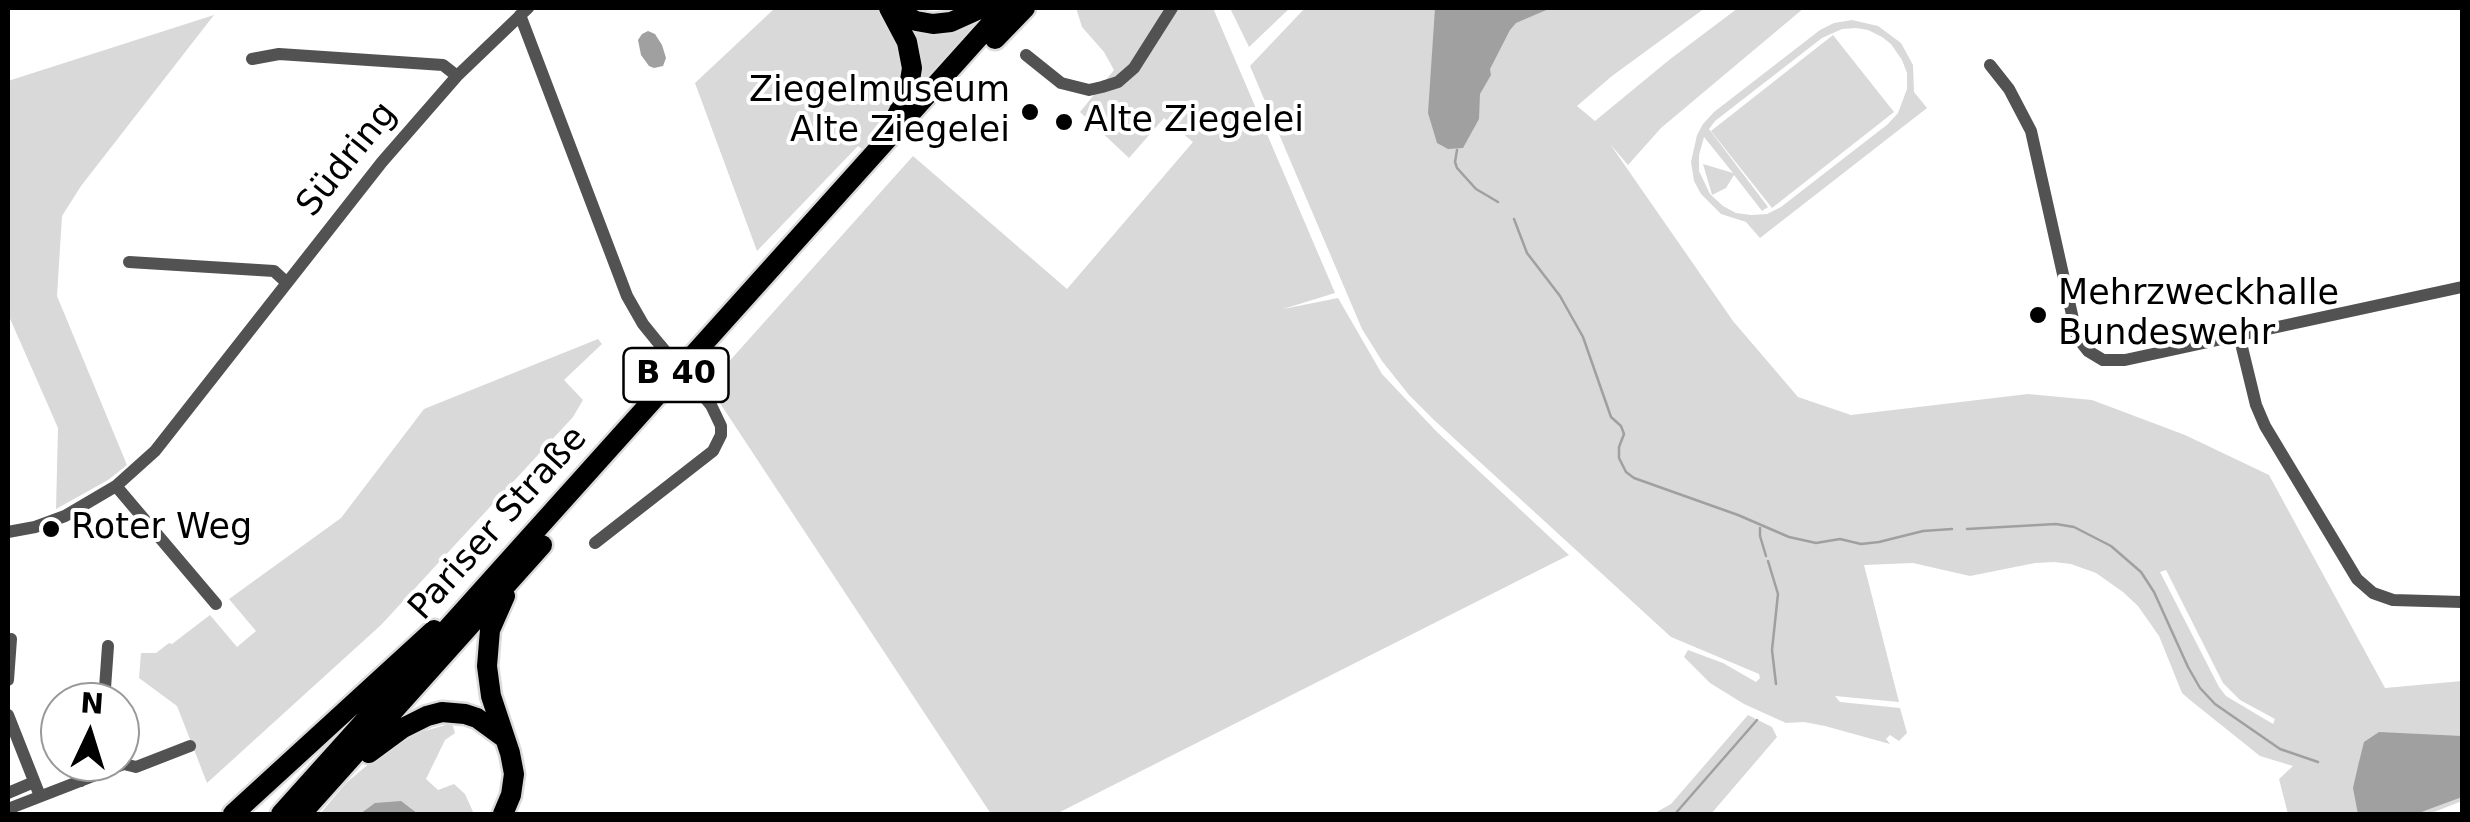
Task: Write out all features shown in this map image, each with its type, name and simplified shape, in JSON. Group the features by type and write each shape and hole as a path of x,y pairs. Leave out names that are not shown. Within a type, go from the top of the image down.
{"highway":[{"name":"B 40","path":"889,8 932,24 952,22 982,8"},
{"name":"B 40","path":"860,168 896,116 911,80 907,42 889,8"},
{"name":"Pariser Straße","path":"281,814 1005,8"},
{"name":"Pariser Straße","path":"303,813 1025,8"},
{"path":"503,814 514,774 488,681 487,649 503,599 539,548"},
{"path":"233,814 412,648 491,581"},
{"path":"303,813 387,739 428,716 442,712 465,714 486,723 503,737"}],"street":[{"path":"1026,55 1061,83 1088,90 1118,82 1134,68 1172,8"},
{"path":"524,11 627,296 660,346 711,404 720,426 721,435 713,452 594,543"},
{"name":"Südring","path":"8,532 66,516 116,486 155,451 382,162 457,76 524,11"},
{"name":"Südring","path":"252,59 279,54 443,65 457,76"},
{"path":"1990,65 2031,131 2074,326 2082,344 2103,360 2116,361 2462,287"},
{"path":"129,262 274,271 286,282"},
{"path":"2239,335 2265,426 2357,579 2373,593 2393,600 2462,602"},
{"path":"116,486 216,604"},
{"path":"8,680 11,639"},
{"path":"105,682 108,646"},
{"path":"8,715 40,796"},
{"path":"140,765 190,746"},
{"path":"8,793 34,782"},
{"path":"8,809 75,782"}],"shaded area":[{"path":"775,8 880,8 906,54 894,111 862,149 858,146 757,251 695,83"},
{"path":"1076,8 1213,8 1335,293 1283,309 1338,298 1382,374 1437,432 1569,555 1056,814 991,814 708,385 913,156 1067,289 1193,142 1164,118 1129,158 1080,112 1114,70 1082,27"},
{"path":"1230,8 1290,8 1249,47"},
{"path":"1305,8 1705,8 1577,106 1595,121 1738,8 1804,8 1661,128 1628,165 1610,144 1733,321 1798,397 1851,415 2028,394 2092,400 2185,435 2269,475 2385,688 2462,681 2462,801 2429,814 2288,814 2279,779 2293,766 2260,756 2182,693 2159,636 2138,606 2096,573 2071,564 2035,563 1970,576 1913,563 1864,565 1899,702 1835,696 1840,702 1900,708 1907,733 1899,741 1890,735 1886,739 1890,744 1825,726 1786,723 1744,704 1710,683 1684,657 1688,650 1723,663 1756,682 1759,674 1671,637 1434,420 1382,361 1362,329 1250,66","holes":["2166,570 2223,683 2240,700 2275,719 2273,724 2226,696 2219,687 2160,572"]},
{"path":"1435,8 1551,8 1516,23 1510,30 1480,94 1479,119 1463,148 1448,149 1437,143 1428,113"},
{"path":"990,11 910,99 905,22"},
{"path":"214,15 62,216 57,296 127,465 56,509 58,428 8,314 8,81"},
{"path":"1852,20 1878,26 1901,43 1913,65 1914,92 1927,108 1760,238 1746,222 1721,214 1701,194 1691,162 1697,135 1714,112 1834,23","holes":["1842,29 1868,30 1891,44 1907,73 1907,89 1898,113 1781,207 1767,214 1751,215 1723,206 1710,194 1699,171 1704,137 1733,173 1703,164 1712,195 1726,188 1734,175 1762,211 1768,207 1709,129 1715,121 1822,38"]},
{"path":"648,31 662,45 666,58 663,66 649,66 641,55 638,40"},
{"path":"1833,35 1894,112 1772,208 1711,131"},
{"path":"598,339 602,344 564,380 583,400 573,417 381,625 207,783 177,706 139,678 141,653 156,653 210,615 237,647 256,631 229,599 341,518 424,409"},
{"path":"1748,715 1772,727 1777,737 1711,814 1653,814 1671,804"},
{"path":"452,723 455,733 445,740 426,779 438,790 454,784 465,794 474,814 320,814 345,784 378,756 408,736"},
{"path":"2379,732 2462,736 2462,797 2416,814 2358,814 2353,788 2364,742"},
{"path":"401,801 418,814 360,814 375,803"}],"waterway":[{"path":"1457,150 1457,168 1476,189 1498,202"},
{"path":"1514,219 1527,253 1560,296 1583,337 1611,417 1624,434 1619,458 1634,478 1789,537 1816,543 1840,539 1861,544 1952,529"},
{"path":"1967,529 2056,524 2074,527 2111,546 2141,572 2188,667 2215,704 2280,749 2318,762"},
{"path":"1760,528 1766,556"},
{"path":"1768,561 1778,594 1772,650 1776,684"},
{"path":"1675,814 1757,720"}],"place":[{"name":"Ziegelmuseum Alte Ziegelei","path":"1030,112"},
{"name":"Alte Ziegelei","path":"1064,122"},
{"name":"Mehrzweckhalle Bundeswehr","path":"2038,315"},
{"name":"Roter Weg","path":"51,529"}]}
